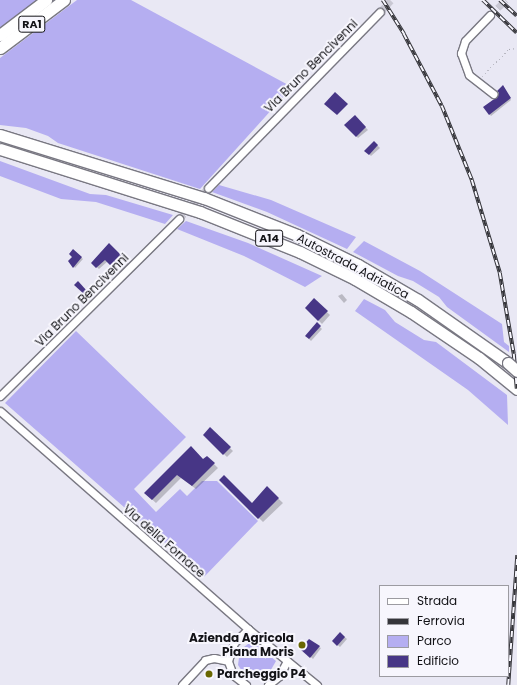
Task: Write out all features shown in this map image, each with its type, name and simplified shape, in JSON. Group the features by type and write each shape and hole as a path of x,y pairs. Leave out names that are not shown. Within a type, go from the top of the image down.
{"highway":[{"path":"0,36 46,0"},
{"name":"RA1","path":"0,48 64,0"},
{"name":"Autostrada Adriatica","path":"0,134 204,198 297,235 358,265 418,300 508,363 517,371"},
{"name":"Autostrada Adriatica","path":"0,149 200,212 300,252 355,279 411,312 478,358 514,386"}],"street":[{"name":"Via Bruno Bencivenni","path":"208,188 380,12"},
{"path":"490,15 461,47 468,71 473,79 493,94"},
{"name":"Via Bruno Bencivenni","path":"0,396 179,219"},
{"name":"Via della Fornace","path":"0,411 248,629 316,685"},
{"path":"246,685 233,675 228,661 234,643 248,629"},
{"path":"182,685 205,660 214,658 228,661"},
{"path":"268,685 279,676 288,661"}],"path":[{"path":"468,71 477,76 484,75 509,49 517,48"}],"green space":[{"path":"0,0 37,0 0,28"},
{"path":"77,0 131,0 292,87 200,189 58,143 48,136 26,128 0,125 0,58"},
{"path":"0,161 90,194 106,195 173,215 165,224 96,202 61,199 0,176"},
{"path":"219,185 271,200 356,237 347,249 267,212 212,192"},
{"path":"186,221 248,243 322,276 305,287 244,256 177,229"},
{"path":"364,241 420,271 502,324 504,342 509,346 509,352 447,307 439,297 413,281 398,276 353,252"},
{"path":"364,299 385,310 395,322 424,340 436,342 507,395 508,425 468,390 355,311"},
{"path":"76,331 186,437 134,489 156,512 180,489 187,496 202,481 217,481 258,521 204,577 5,403"},
{"path":"252,641 276,661 268,675 258,679 244,674 238,665 240,650"}],"building":[{"path":"503,85 511,98 489,115 483,107 497,97 499,93 497,91"},
{"path":"335,92 348,104 337,115 324,104"},
{"path":"355,115 366,127 356,137 344,125"},
{"path":"374,141 378,145 369,155 364,151"},
{"path":"109,243 128,262 117,272 105,260 96,268 91,263"},
{"path":"73,249 82,257 73,268 68,261 72,257 69,254"},
{"path":"78,281 87,291 84,294 74,285"},
{"path":"314,298 328,311 318,321 305,308"},
{"path":"317,322 321,326 309,339 305,336"},
{"path":"210,427 231,447 223,455 203,435"},
{"path":"191,446 203,459 207,456 215,463 192,486 177,475 152,500 144,493"},
{"path":"224,475 252,503 267,486 279,498 258,519 219,480"},
{"path":"340,632 345,637 337,646 332,641"},
{"path":"309,639 320,646 310,658 300,649"}],"tunnel":[{"path":"380,12 391,0"},
{"path":"490,15 506,0"},
{"path":"179,219 208,188"}],"railway":[{"path":"383,0 404,34 442,106 472,180 500,273 514,354 517,389"},
{"path":"483,0 517,33"},
{"path":"500,0 517,16"},
{"path":"509,671 517,555"},
{"path":"508,685 509,677"}],"place":[{"name":"Azienda Agricola Piana Moris","path":"302,645"},
{"name":"Parcheggio P4","path":"209,674"}]}
